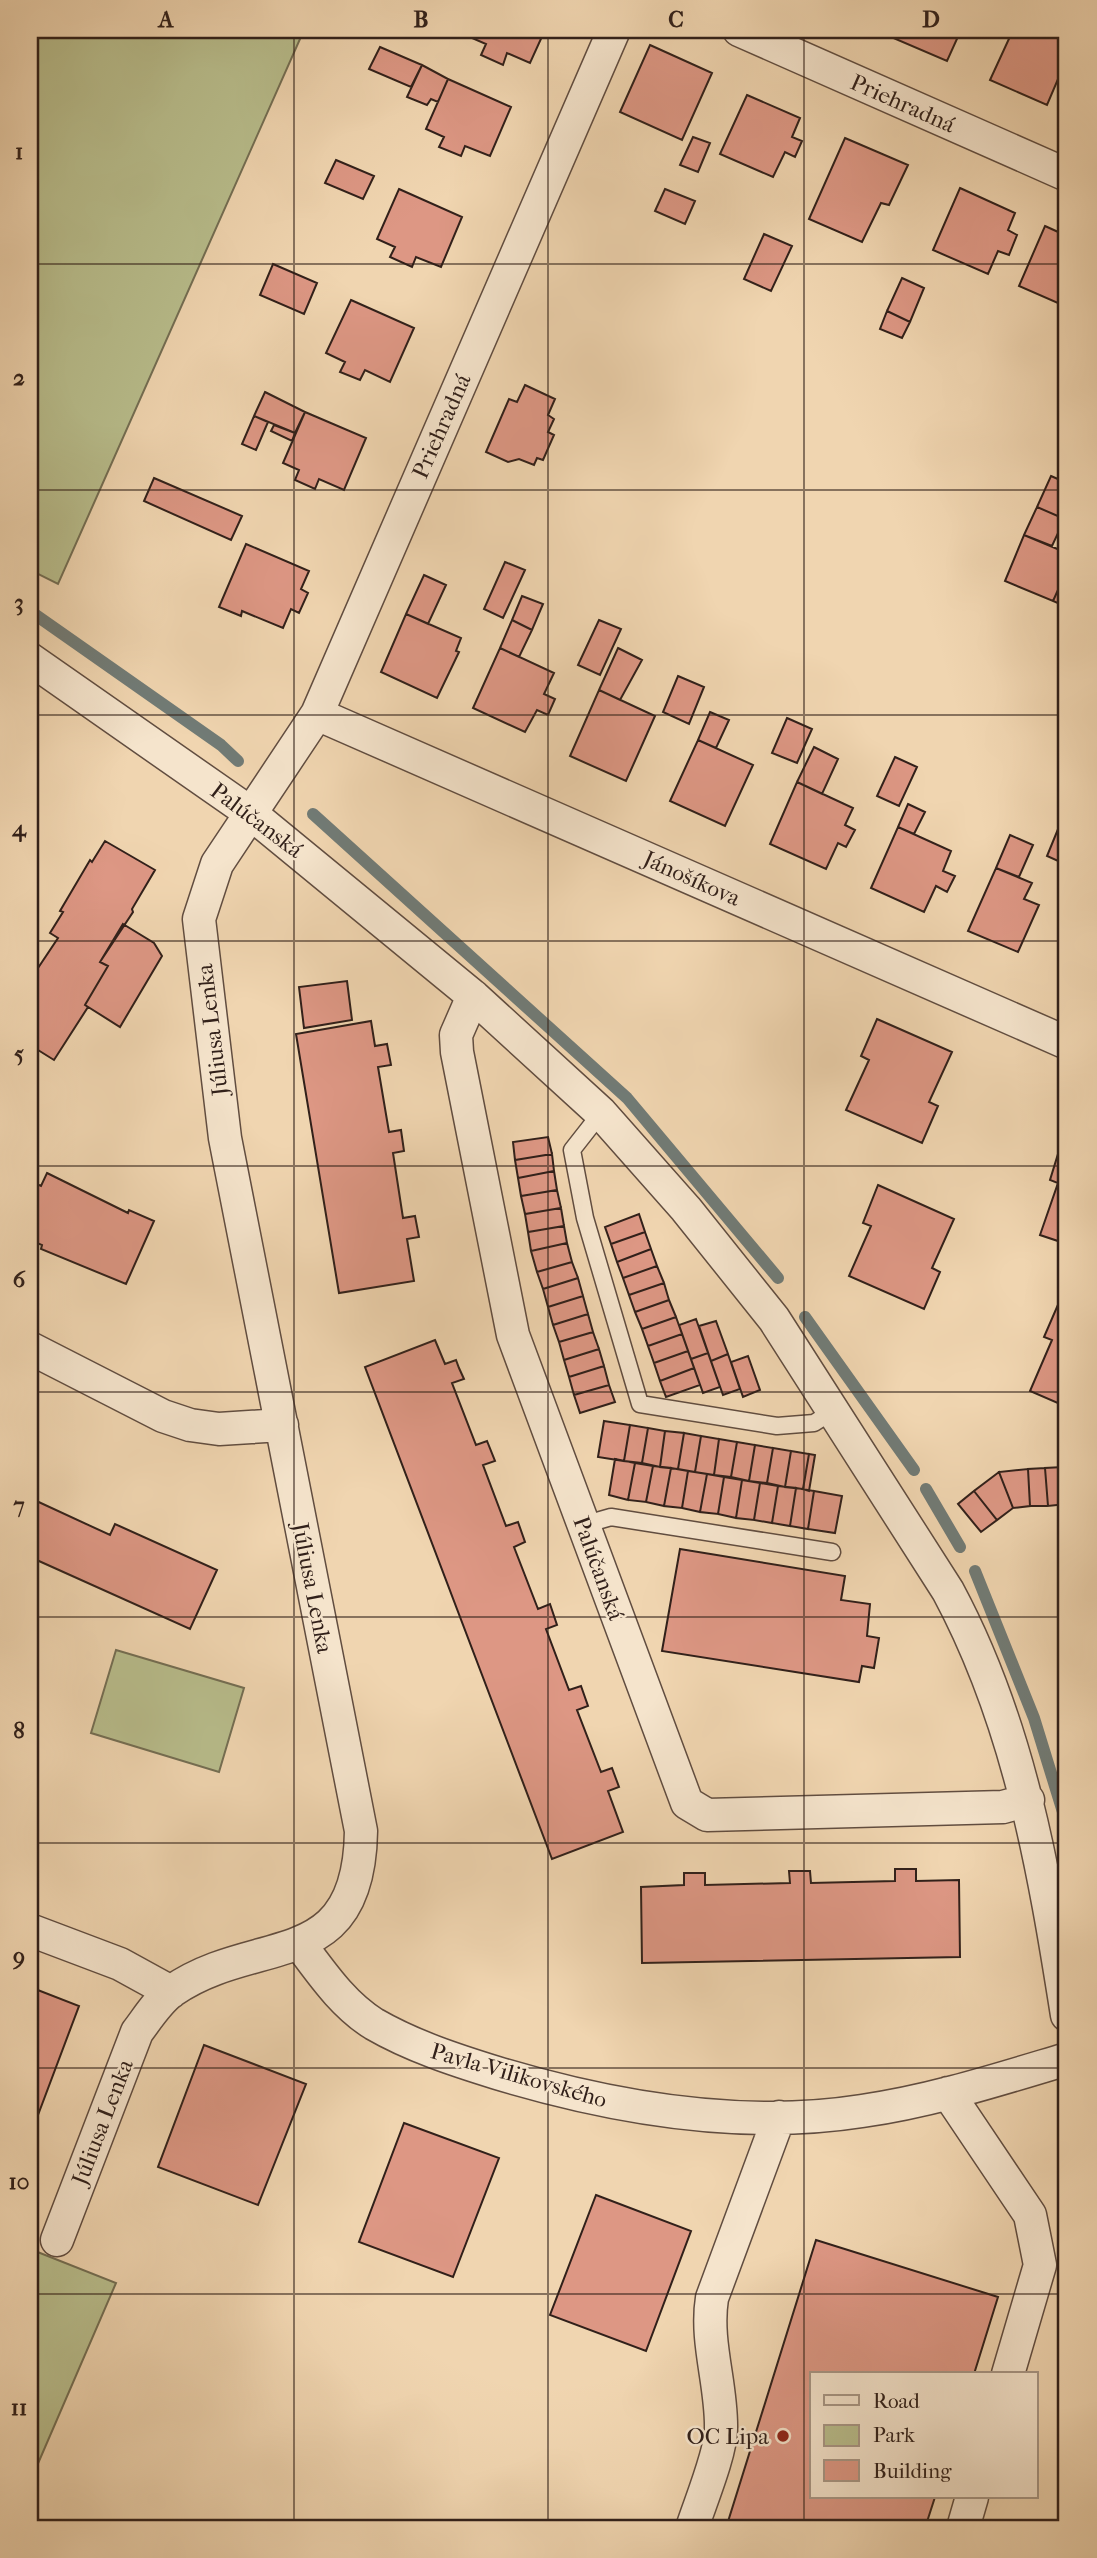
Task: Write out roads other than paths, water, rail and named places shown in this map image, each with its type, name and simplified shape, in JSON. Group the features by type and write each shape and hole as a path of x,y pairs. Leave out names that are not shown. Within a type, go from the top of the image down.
{"street":[{"name":"Priehradná","path":"250,812 317,714 614,30"},
{"name":"Priehradná","path":"739,30 1067,175"},
{"name":"Palúčanská","path":"30,659 250,812 473,996 601,1113 686,1209 774,1319 948,1591 966,1624 998,1703 1028,1800 1045,1877 1067,2015"},
{"name":"Jánošíkova","path":"317,714 1067,1043"},
{"name":"Júliusa Lenka","path":"57,2240 137,2032 171,1992 218,1969 299,1943 322,1930 343,1910 349,1900 360,1863 361,1831 225,1138 199,919 217,864 250,812"},
{"name":"Palúčanská","path":"473,996 456,1035 457,1052 513,1335 687,1803 706,1815 1003,1807 1028,1800"},
{"path":"30,1348 163,1416 190,1425 219,1429 282,1425"},
{"path":"30,1930 120,1964 171,1992"},
{"name":"Pavla Vilikovského","path":"299,1943 342,1999 373,2023 454,2059 557,2091 620,2105 715,2115 779,2117 862,2111 948,2093 1067,2059"},
{"path":"948,2093 1030,2215 1040,2265 1009,2372"},
{"path":"692,2528 722,2433 721,2403 708,2321 712,2298 779,2117"},
{"path":"963,2528 972,2498"}],"lane":[{"path":"601,1113 572,1150 585,1218 640,1404 777,1426 814,1423 833,1411"},
{"path":"583,1525 611,1517 832,1552"}],"waterway":[{"path":"30,611 221,745 238,761"},
{"path":"313,814 627,1098 778,1278"},
{"path":"805,1317 914,1470"},
{"path":"926,1489 960,1547"},
{"path":"975,1571 1034,1718 1067,1825"}],"place":[{"name":"OC Lipa","path":"783,2436"}]}
